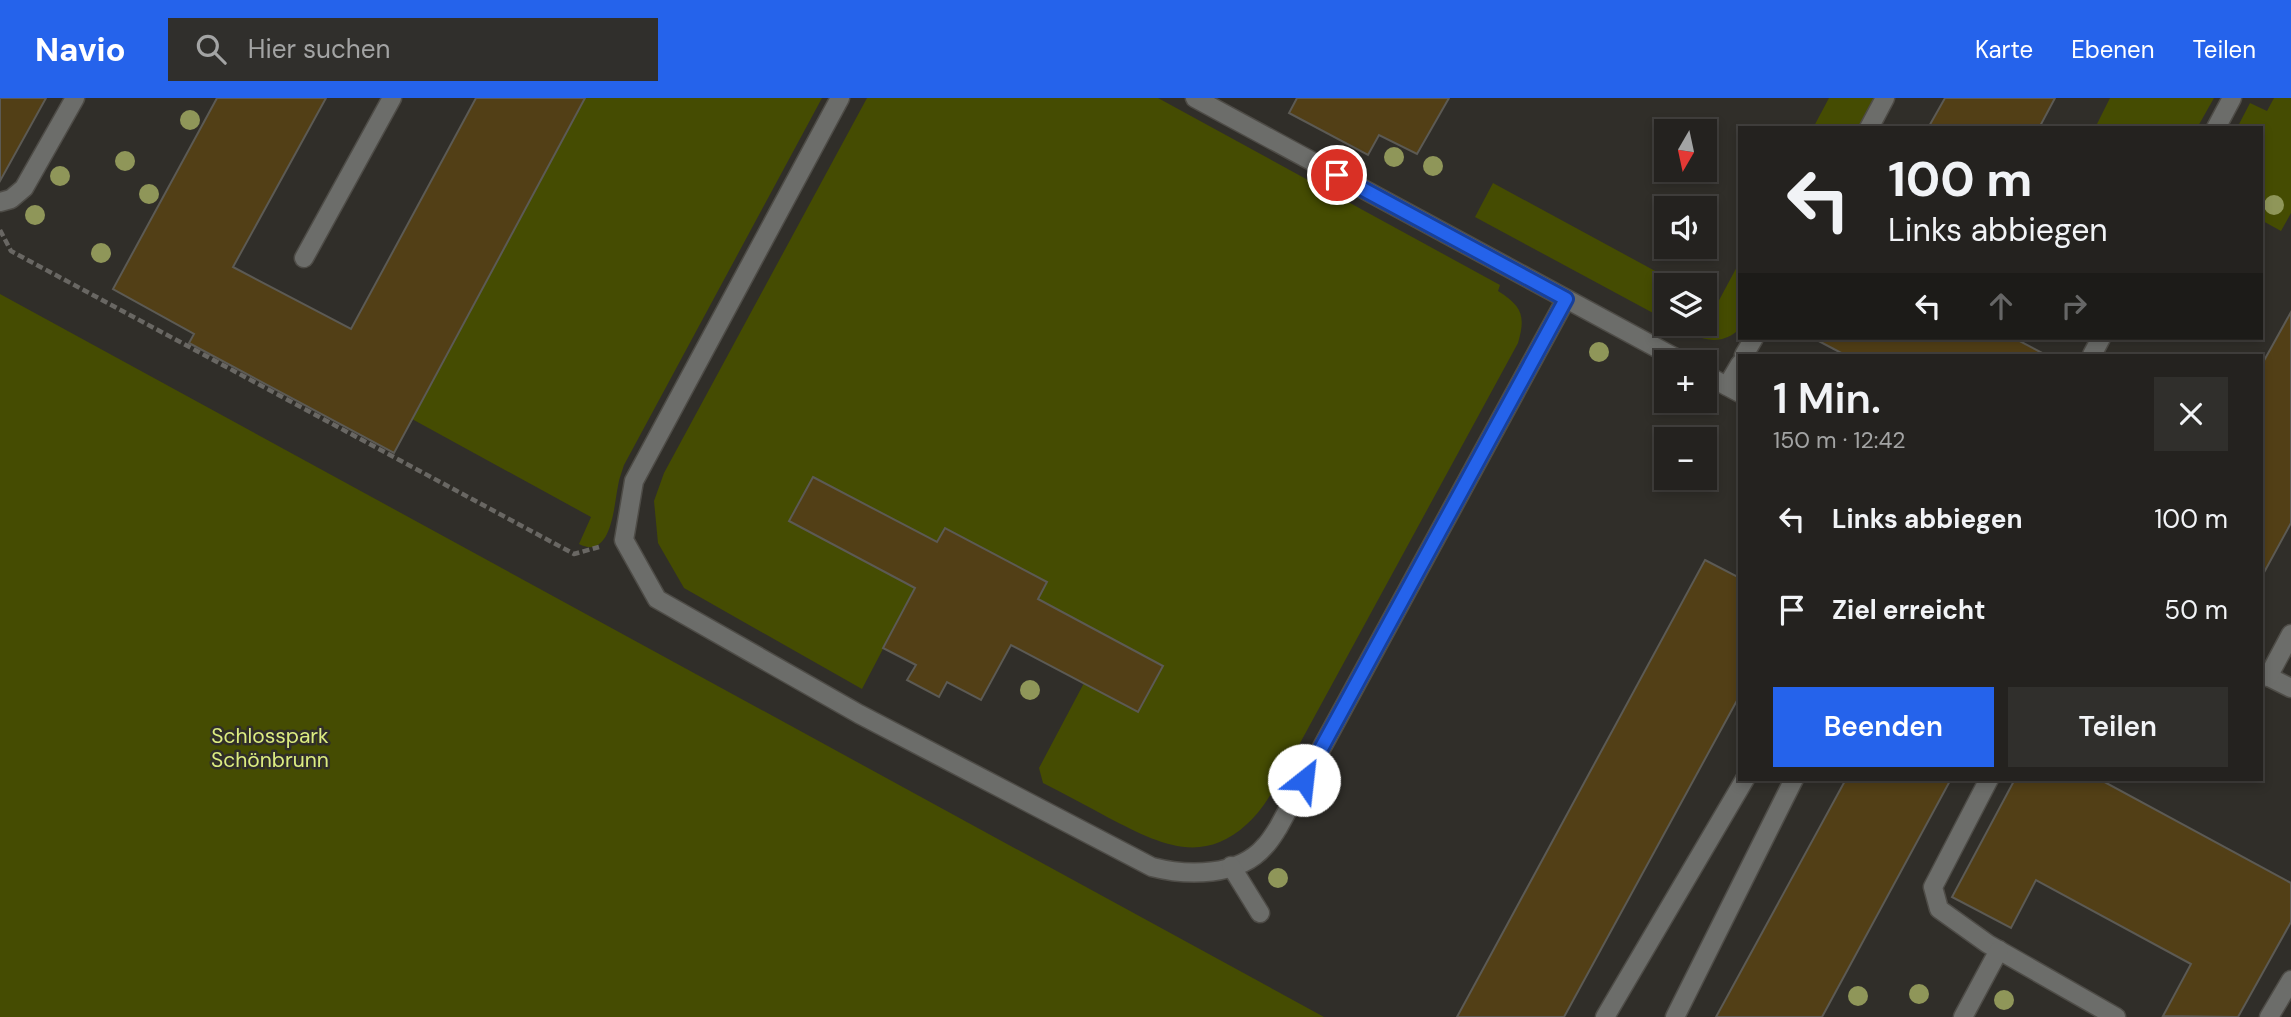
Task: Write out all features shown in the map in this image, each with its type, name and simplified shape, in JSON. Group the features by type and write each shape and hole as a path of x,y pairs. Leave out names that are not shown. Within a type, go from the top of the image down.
{"lane":[{"path":"0,202 11,199 24,188 75,98"},
{"path":"304,258 392,98"},
{"path":"840,98 634,481 624,540 657,598 859,714 1152,867 1171,872 1194,873 1231,866 1249,859 1264,848 1278,828 1566,299"},
{"path":"1195,98 1661,350"},
{"path":"1870,126 1885,98"},
{"path":"2217,126 2232,98"},
{"path":"1717,381 1733,390 1738,371"},
{"path":"2291,634 2264,675 2291,688"},
{"path":"1605,1017 1744,781"},
{"path":"1675,1017 1793,781"},
{"path":"1988,781 1933,887 1939,909 1999,950 2116,1017"},
{"path":"1231,866 1260,913"},
{"path":"1963,1017 1999,950"},
{"path":"2269,1017 2291,980"}],"path":[{"path":"0,230 11,251 574,554 624,540"}],"green space":[{"path":"585,98 822,98 624,465 618,483 613,517 605,538 598,545 590,547 579,544 591,517 412,419"},
{"path":"867,98 1158,98 1500,285 1498,291 1520,312 1522,326 1518,343 1287,767 1259,811 1230,837 1213,845 1196,847 1161,842 1043,783 1039,768 1084,683 1138,712 1163,666 1038,599 1047,582 945,528 937,542 813,477 789,520 915,588 862,689 684,588 658,543 654,501 664,473"},
{"path":"1829,98 1874,98 1859,126 1814,126"},
{"path":"2110,98 2214,98 2198,126 2096,126"},
{"path":"2274,98 2291,98 2291,213 2281,231 2263,221 2263,126 2238,126 2250,103 2267,111"},
{"path":"1493,183 1659,273 1654,273 1654,314 1475,217"},
{"path":"1738,265 1738,333 1720,339 1696,336 1717,336 1717,304"},
{"name":"Schlosspark Schönbrunn","path":"0,294 1324,1017 0,1017"}],"building":[{"path":"0,98 46,98 0,181"},
{"path":"217,98 326,98 233,267 351,329 476,98 585,98 394,453 189,343 194,334 113,289"},
{"path":"1297,98 1449,98 1417,154 1379,135 1368,155 1289,113"},
{"path":"1945,98 2055,98 2040,126 1929,126"},
{"path":"2291,312 2291,523 2263,574 2263,362"},
{"path":"1817,340 2018,340 2044,354 1843,354"},
{"path":"813,477 937,542 945,528 1047,582 1038,599 1163,666 1138,712 1011,645 981,700 947,682 939,697 907,680 916,665 883,648 915,588 789,521"},
{"path":"1705,560 1738,577 1738,699 1564,1017 1457,1017"},
{"path":"1845,781 1950,781 1822,1017 1716,1017"},
{"path":"2014,781 2103,781 2291,883 2291,922 2238,1017 2163,1016 2191,964 2036,880 2011,928 1952,897"}],"route":[{"path":"1304,780 1566,299 1337,175"}]}
